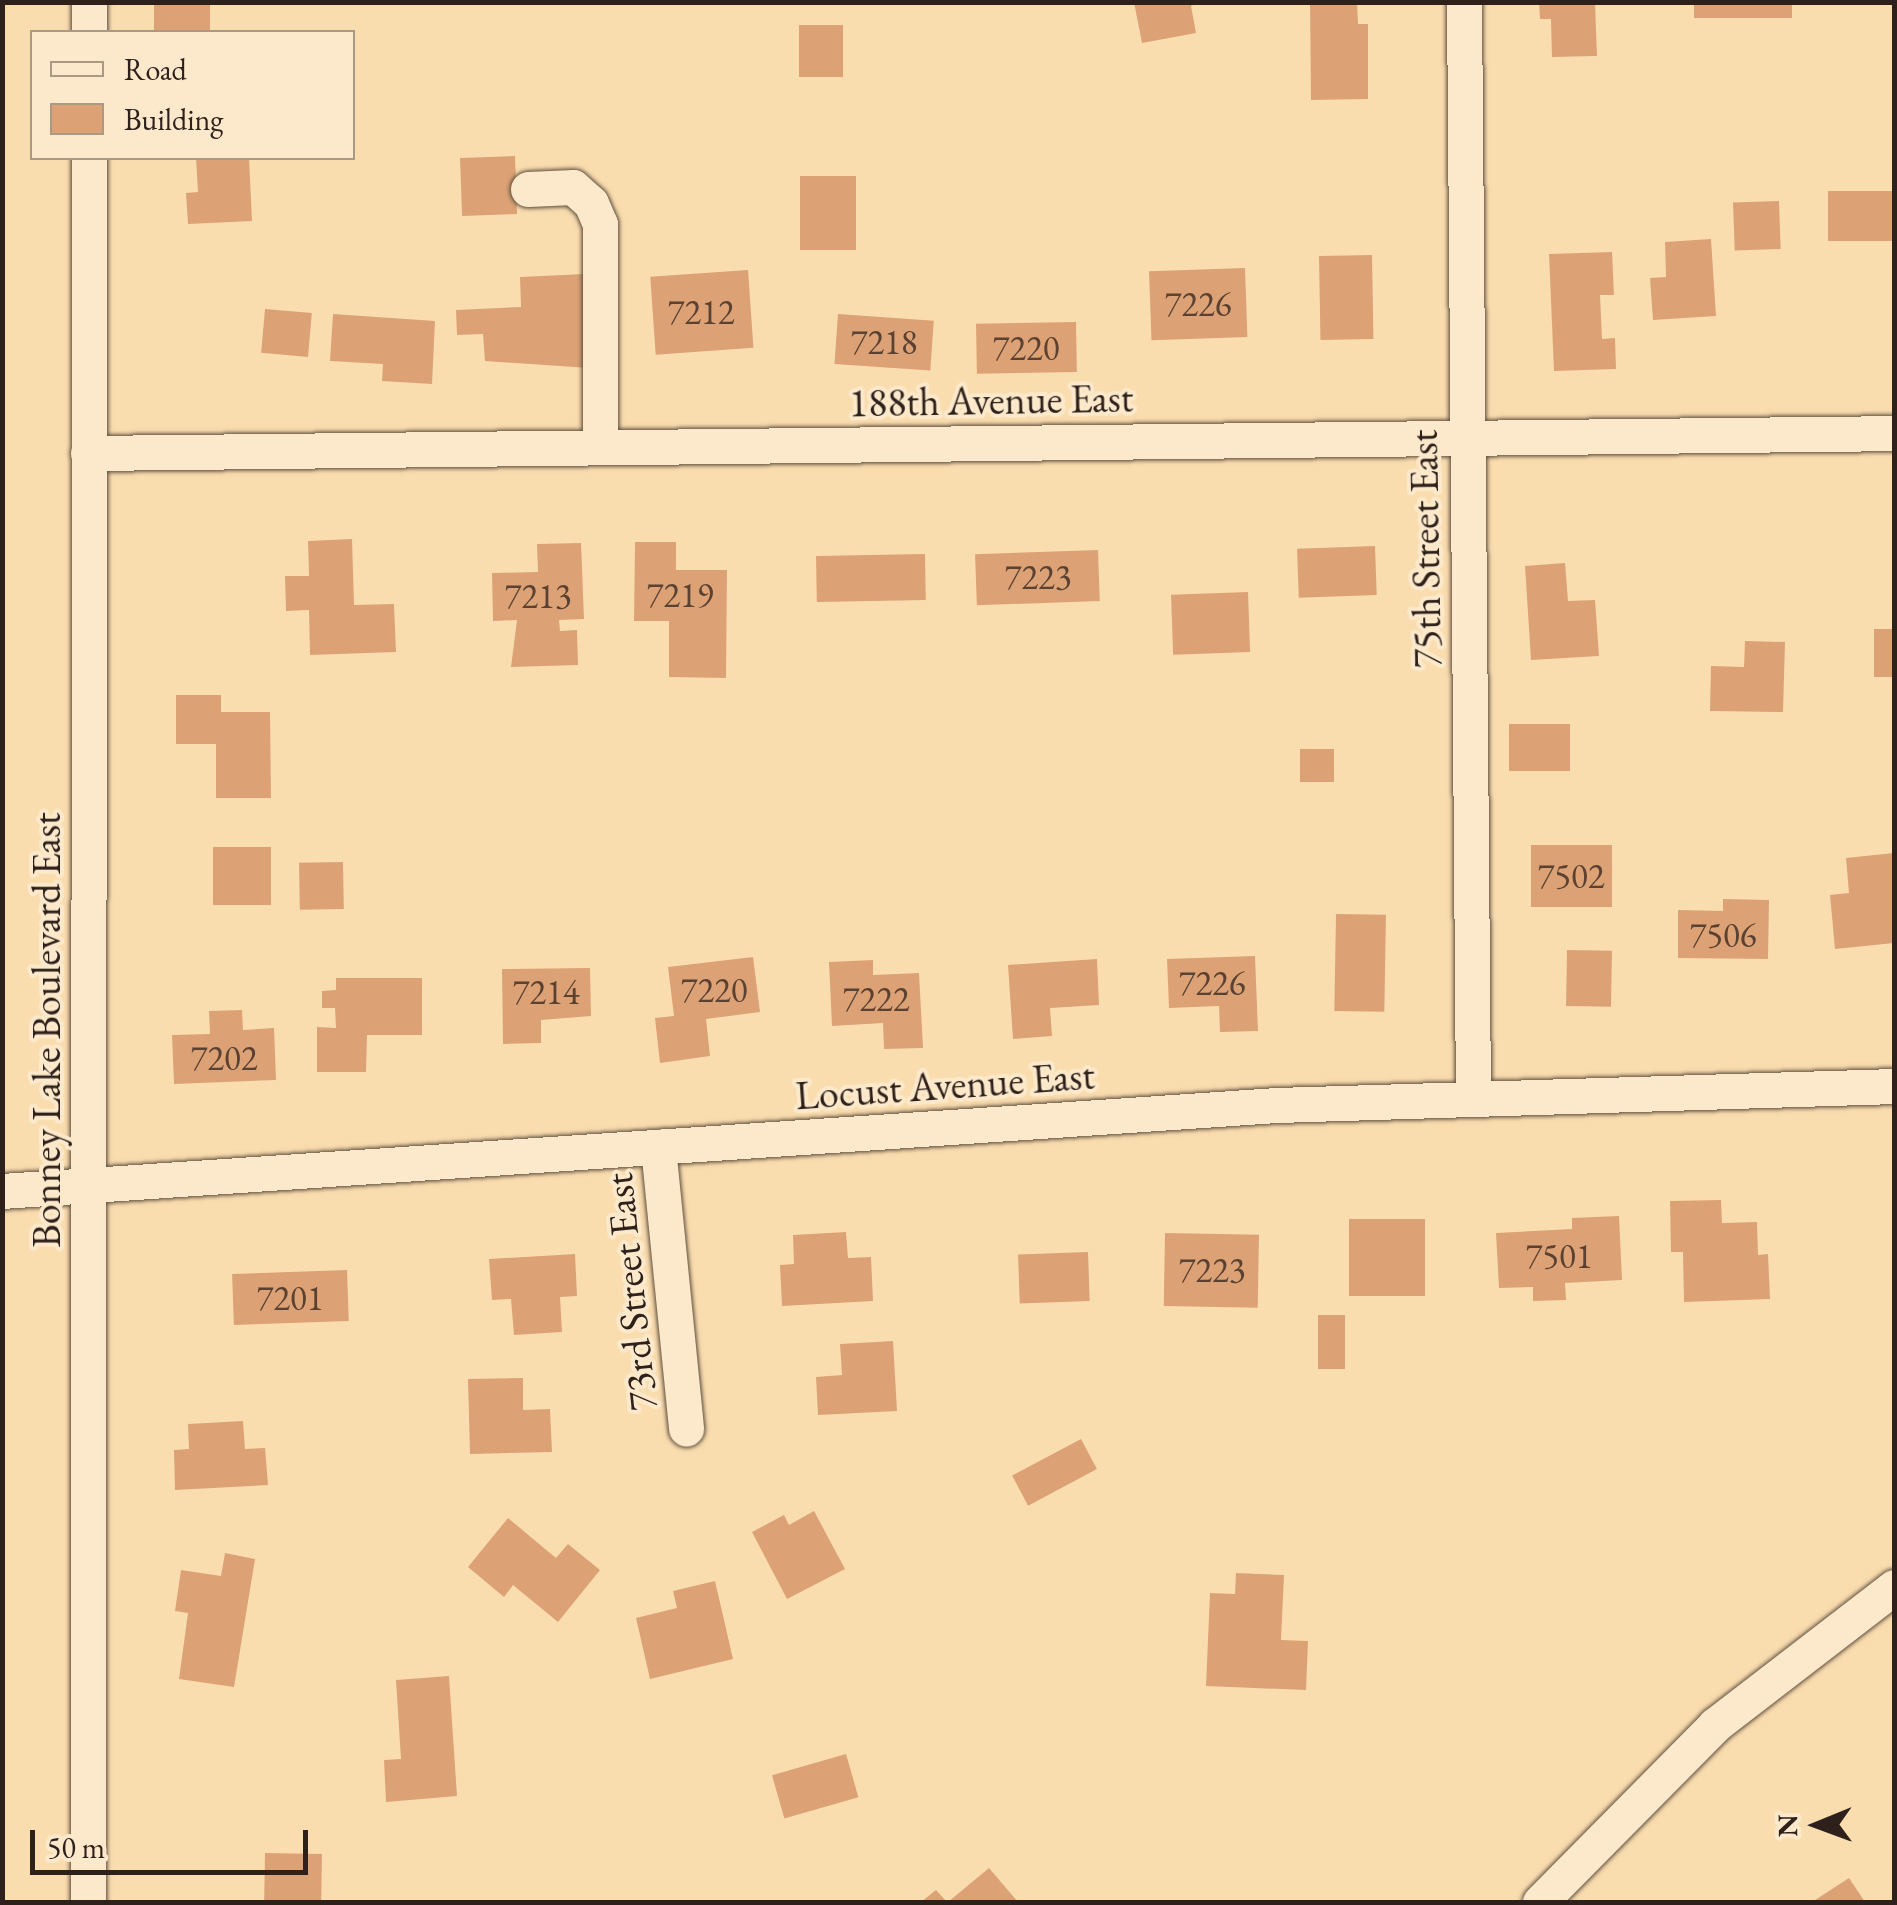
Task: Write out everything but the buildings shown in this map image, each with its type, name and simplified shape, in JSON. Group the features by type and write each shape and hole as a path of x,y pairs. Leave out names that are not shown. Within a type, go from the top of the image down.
{"street":[{"path":"89,2 89,30"},
{"name":"75th Street East","path":"1464,2 1473,1094"},
{"name":"Bonney Lake Boulevard East","path":"88,1902 89,160"},
{"path":"528,189 573,187 591,203 600,224 600,447"},
{"name":"188th Avenue East","path":"88,453 1894,432"},
{"name":"Locust Avenue East","path":"2,1191 1473,1094 1894,1086"},
{"name":"73rd Street East","path":"658,1147 686,1429"},
{"path":"1540,1902 1715,1725 1894,1586"}]}
